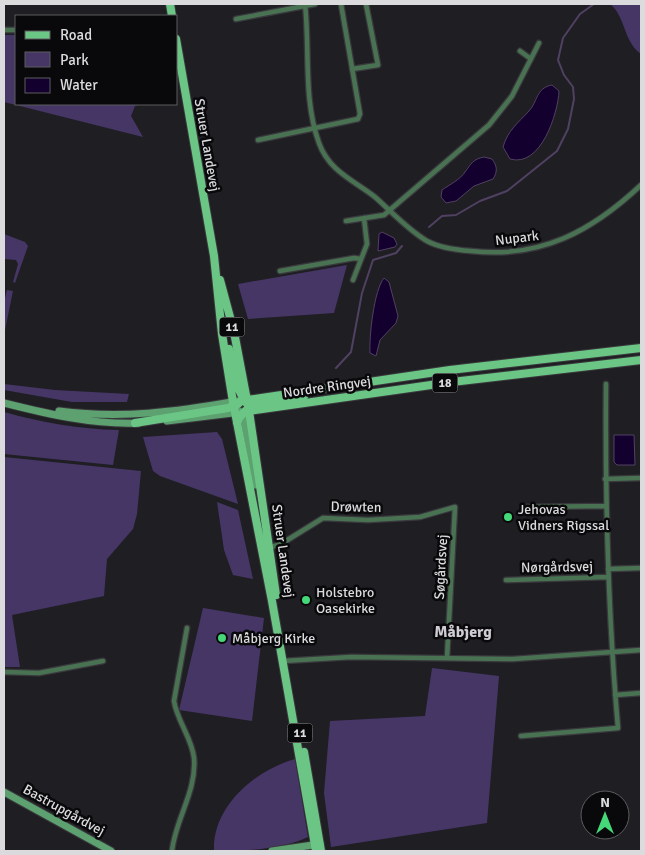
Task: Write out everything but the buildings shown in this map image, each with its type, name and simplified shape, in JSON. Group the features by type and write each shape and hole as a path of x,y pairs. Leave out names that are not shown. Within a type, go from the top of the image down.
{"main road":[{"name":"Struer Landevej","path":"178,50 214,256 220,317 243,405 263,504 265,549"},
{"name":"Struer Landevej","path":"214,256 234,332 243,405 237,424 265,549 318,848"},
{"name":"Nordre Ringvej","path":"243,405 344,385 479,366 641,348"},
{"name":"Nordre Ringvej","path":"16,406 72,413 132,416 166,413 222,404 243,405 263,409 452,382 641,360"},
{"name":"Nordre Ringvej","path":"4,403 82,420 135,423"},
{"path":"135,423 243,405"},
{"name":"Bastrupgårdvej","path":"4,792 111,851"},
{"path":"272,851 318,848"}],"street":[{"path":"236,19 315,4"},
{"path":"258,140 358,119 360,114 341,4"},
{"path":"352,69 378,65 366,4"},
{"name":"Nupark","path":"305,5 309,88 314,128 325,156 335,169 390,210 415,233 439,246 478,252 517,252 548,245 572,236 614,210 641,185"},
{"path":"346,222 384,215 489,125 512,96 539,43"},
{"path":"520,51 531,59"},
{"path":"353,280 368,241 364,218"},
{"path":"280,271 354,258 361,259"},
{"name":"Nørgårdsvej","path":"521,736 618,728 611,653 608,577 605,479 606,384"},
{"path":"605,479 641,478"},
{"path":"526,507 606,506"},
{"name":"Drøwten","path":"265,549 281,544 323,518 368,520 420,517 455,507"},
{"name":"Søgårdsvej","path":"447,658 455,507"},
{"name":"Nørgårdsvej","path":"608,569 641,568"},
{"name":"Nørgårdsvej","path":"506,580 608,577"},
{"path":"172,851 194,772 190,745 175,712 174,701 188,628"},
{"path":"285,661 351,657 513,660 641,650"},
{"path":"4,672 39,673 103,661"},
{"path":"615,695 641,693"}],"green space":[{"path":"610,4 641,4 641,54 631,43 619,15"},
{"path":"4,35 15,35 15,105 4,102"},
{"path":"16,105 139,105 135,106 131,116 143,137"},
{"path":"4,234 25,242 28,246 15,283 13,282 18,264 16,260 4,259"},
{"path":"347,265 334,313 248,319 238,284"},
{"path":"7,290 13,291 4,335 4,302"},
{"path":"4,384 55,390 129,394 127,402 72,402 4,390"},
{"path":"4,412 61,425 119,430 113,465 4,454"},
{"path":"217,432 222,439 238,504 160,476 153,471 143,437"},
{"path":"4,457 141,471 137,514 133,529 107,559 104,596 12,615 20,667 4,667"},
{"path":"217,502 238,510 253,579 233,575 224,550"},
{"path":"203,608 264,618 252,721 179,710"},
{"path":"432,668 499,676 487,823 331,847 324,793 330,721 425,716"},
{"path":"295,759 308,837 274,847 214,851 215,835 228,805 251,781 280,764"}],"water":[{"path":"552,85 559,91 558,101 546,137 531,155 521,160 510,159 503,147 508,136 532,107 540,92"},
{"path":"484,157 492,159 495,164 496,171 493,179 474,186 456,201 446,203 441,197 442,190 461,177 471,164"},
{"path":"382,232 394,238 397,244 395,247 378,251 379,234"},
{"path":"384,278 389,282 398,316 396,323 380,340 376,356 370,353 371,325 377,293"},
{"path":"614,435 634,435 635,465 617,465 614,462"}],"waterway":[{"path":"429,227 442,216 456,215 480,201 507,191 557,151 568,129 574,99 573,87 564,75 558,60 563,38 580,14 594,4"},
{"path":"336,368 351,352 362,293 373,260 396,253 402,246"}],"place":[{"name":"Jehovas Vidners Rigssal","path":"508,517"},
{"name":"Holstebro Oasekirke","path":"306,600"},
{"name":"Måbjerg Kirke","path":"222,638"}],"district":[{"name":"Måbjerg","path":"463,632"}]}
